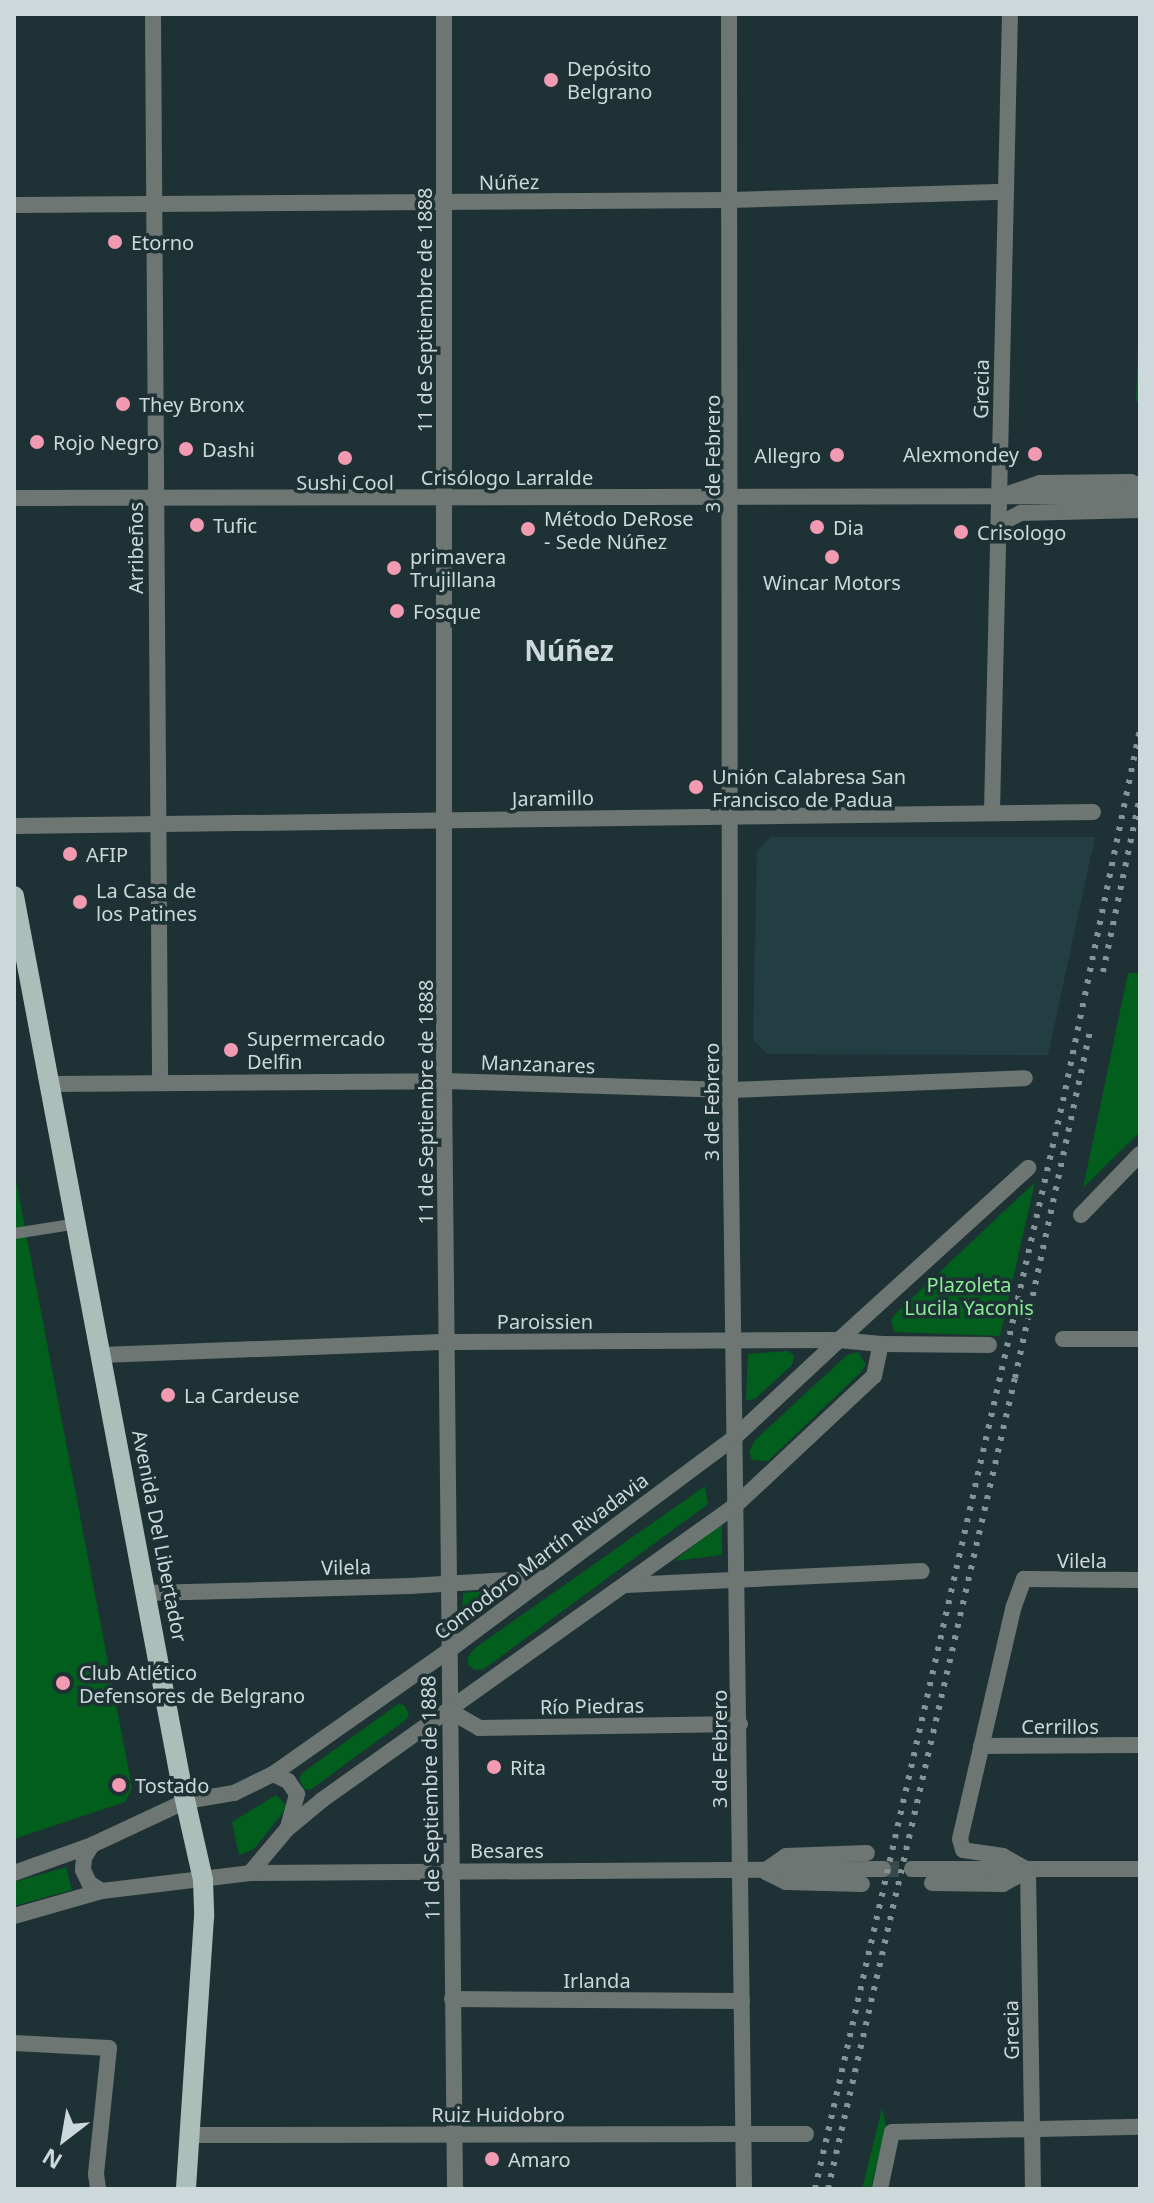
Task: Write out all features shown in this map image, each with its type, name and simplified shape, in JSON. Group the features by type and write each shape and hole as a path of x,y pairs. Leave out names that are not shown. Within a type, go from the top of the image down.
{"main road":[{"name":"Avenida Del Libertador","path":"14,896 203,1880 204,1917 186,2189"}],"street":[{"name":"Arribeños","path":"153,14 160,1082"},
{"name":"11 de Septiembre de 1888","path":"444,14 446,1583 455,2189"},
{"name":"3 de Febrero","path":"729,14 733,816 730,1090 744,2189"},
{"name":"Grecia","path":"992,812 1010,14"},
{"name":"Núñez","path":"14,205 731,200 1005,192"},
{"name":"Crisólogo Larralde","path":"999,496 1040,483 1131,482 1140,486"},
{"name":"Crisólogo Larralde","path":"14,498 155,495 445,498 1140,496"},
{"path":"999,533 1007,520 1021,513 1140,510"},
{"name":"Jaramillo","path":"14,826 1093,812"},
{"name":"Manzanares","path":"50,1084 444,1081 730,1090 1025,1078"},
{"path":"1081,1215 1140,1154"},
{"name":"Comodoro Martín Rivadavia","path":"14,1873 92,1845 186,1801 234,1793 273,1774 448,1651 735,1437 1028,1168"},
{"path":"1063,1339 1140,1339"},
{"name":"Paroissien","path":"102,1355 448,1342 839,1340 881,1344 989,1345"},
{"path":"14,1916 102,1891 250,1873 287,1829 322,1800 736,1505 874,1376 881,1344"},
{"path":"626,1585 922,1571"},
{"name":"Vilela","path":"147,1593 545,1578"},
{"name":"Vilela","path":"981,1746 1014,1606 1024,1579 1140,1580"},
{"name":"Río Piedras","path":"450,1711 479,1728 740,1724"},
{"name":"Cerrillos","path":"981,1746 1140,1745"},
{"path":"981,1746 961,1831 963,1850 1003,1856 1028,1870"},
{"path":"273,1774 288,1781 297,1794 287,1829"},
{"path":"92,1845 84,1858 83,1870 89,1883 102,1891"},
{"name":"Besares","path":"765,1871 786,1856 867,1853"},
{"name":"Besares","path":"250,1873 883,1869"},
{"path":"912,1869 1140,1869"},
{"name":"Grecia","path":"1028,1870 1033,2189"},
{"path":"932,1883 1003,1884 1028,1870"},
{"name":"Besares","path":"765,1871 786,1882 862,1884"},
{"name":"Irlanda","path":"452,1999 742,2001"},
{"path":"14,2043 109,2048 96,2174 98,2189"},
{"path":"880,2189 892,2132 1140,2127"},
{"name":"Ruiz Huidobro","path":"190,2135 806,2134"}],"lane":[{"path":"16,1233 77,1223"}],"shaded area":[{"path":"771,837 1095,837 1048,1055 767,1054 753,1040 757,851"}],"green space":[{"path":"1140,281 1140,401 1136,401"},
{"path":"1128,973 1140,973 1140,1132 1083,1188"},
{"name":"Club Atlético Defensores de Belgrano","path":"14,1170 132,1788 125,1802 14,1839"},
{"name":"Plazoleta Lucila Yaconis","path":"1035,1182 1000,1336 894,1332 891,1320 896,1313"},
{"path":"788,1351 794,1355 792,1365 755,1399 746,1400 748,1354"},
{"path":"858,1352 866,1365 861,1372 768,1461 752,1460 749,1452 755,1440 847,1355"},
{"path":"705,1486 708,1504 484,1669 475,1670 468,1665 468,1657 475,1648"},
{"path":"722,1523 722,1555 674,1561"},
{"path":"509,1589 461,1627 463,1593"},
{"path":"398,1704 404,1705 409,1714 407,1719 310,1790 304,1789 299,1778 302,1773"},
{"path":"276,1795 286,1805 285,1810 254,1849 239,1855 232,1822"},
{"path":"66,1867 72,1890 14,1906 14,1882"},
{"path":"882,2108 886,2124 871,2189 862,2189"}],"tunnel":[{"path":"883,1869 912,1869"}],"railway":[{"path":"815,2189 1063,1101 1140,730"},
{"path":"1103,972 1140,796"},
{"path":"828,2189 1015,1378 1091,1027"}],"place":[{"name":"Depósito Belgrano","path":"551,80"},
{"name":"Etorno","path":"115,242"},
{"name":"They Bronx","path":"123,404"},
{"name":"Rojo Negro","path":"37,442"},
{"name":"Dashi","path":"186,449"},
{"name":"Alexmondey","path":"1035,454"},
{"name":"Allegro","path":"837,455"},
{"name":"Sushi Cool","path":"345,458"},
{"name":"Tufic","path":"197,525"},
{"name":"Dia","path":"817,527"},
{"name":"Método DeRose - Sede Núñez","path":"528,529"},
{"name":"Crisologo","path":"961,532"},
{"name":"Wincar Motors","path":"832,557"},
{"name":"primavera Trujillana","path":"394,568"},
{"name":"Fosque","path":"397,611"},
{"name":"Unión Calabresa San Francisco de Padua","path":"696,787"},
{"name":"AFIP","path":"70,854"},
{"name":"La Casa de los Patines","path":"80,902"},
{"name":"Supermercado Delfin","path":"231,1050"},
{"name":"La Cardeuse","path":"168,1395"},
{"name":"Club Atlético Defensores de Belgrano","path":"63,1683"},
{"name":"Rita","path":"494,1767"},
{"name":"Tostado","path":"119,1785"},
{"name":"Amaro","path":"492,2159"}],"district":[{"name":"Núñez","path":"569,650"}]}
